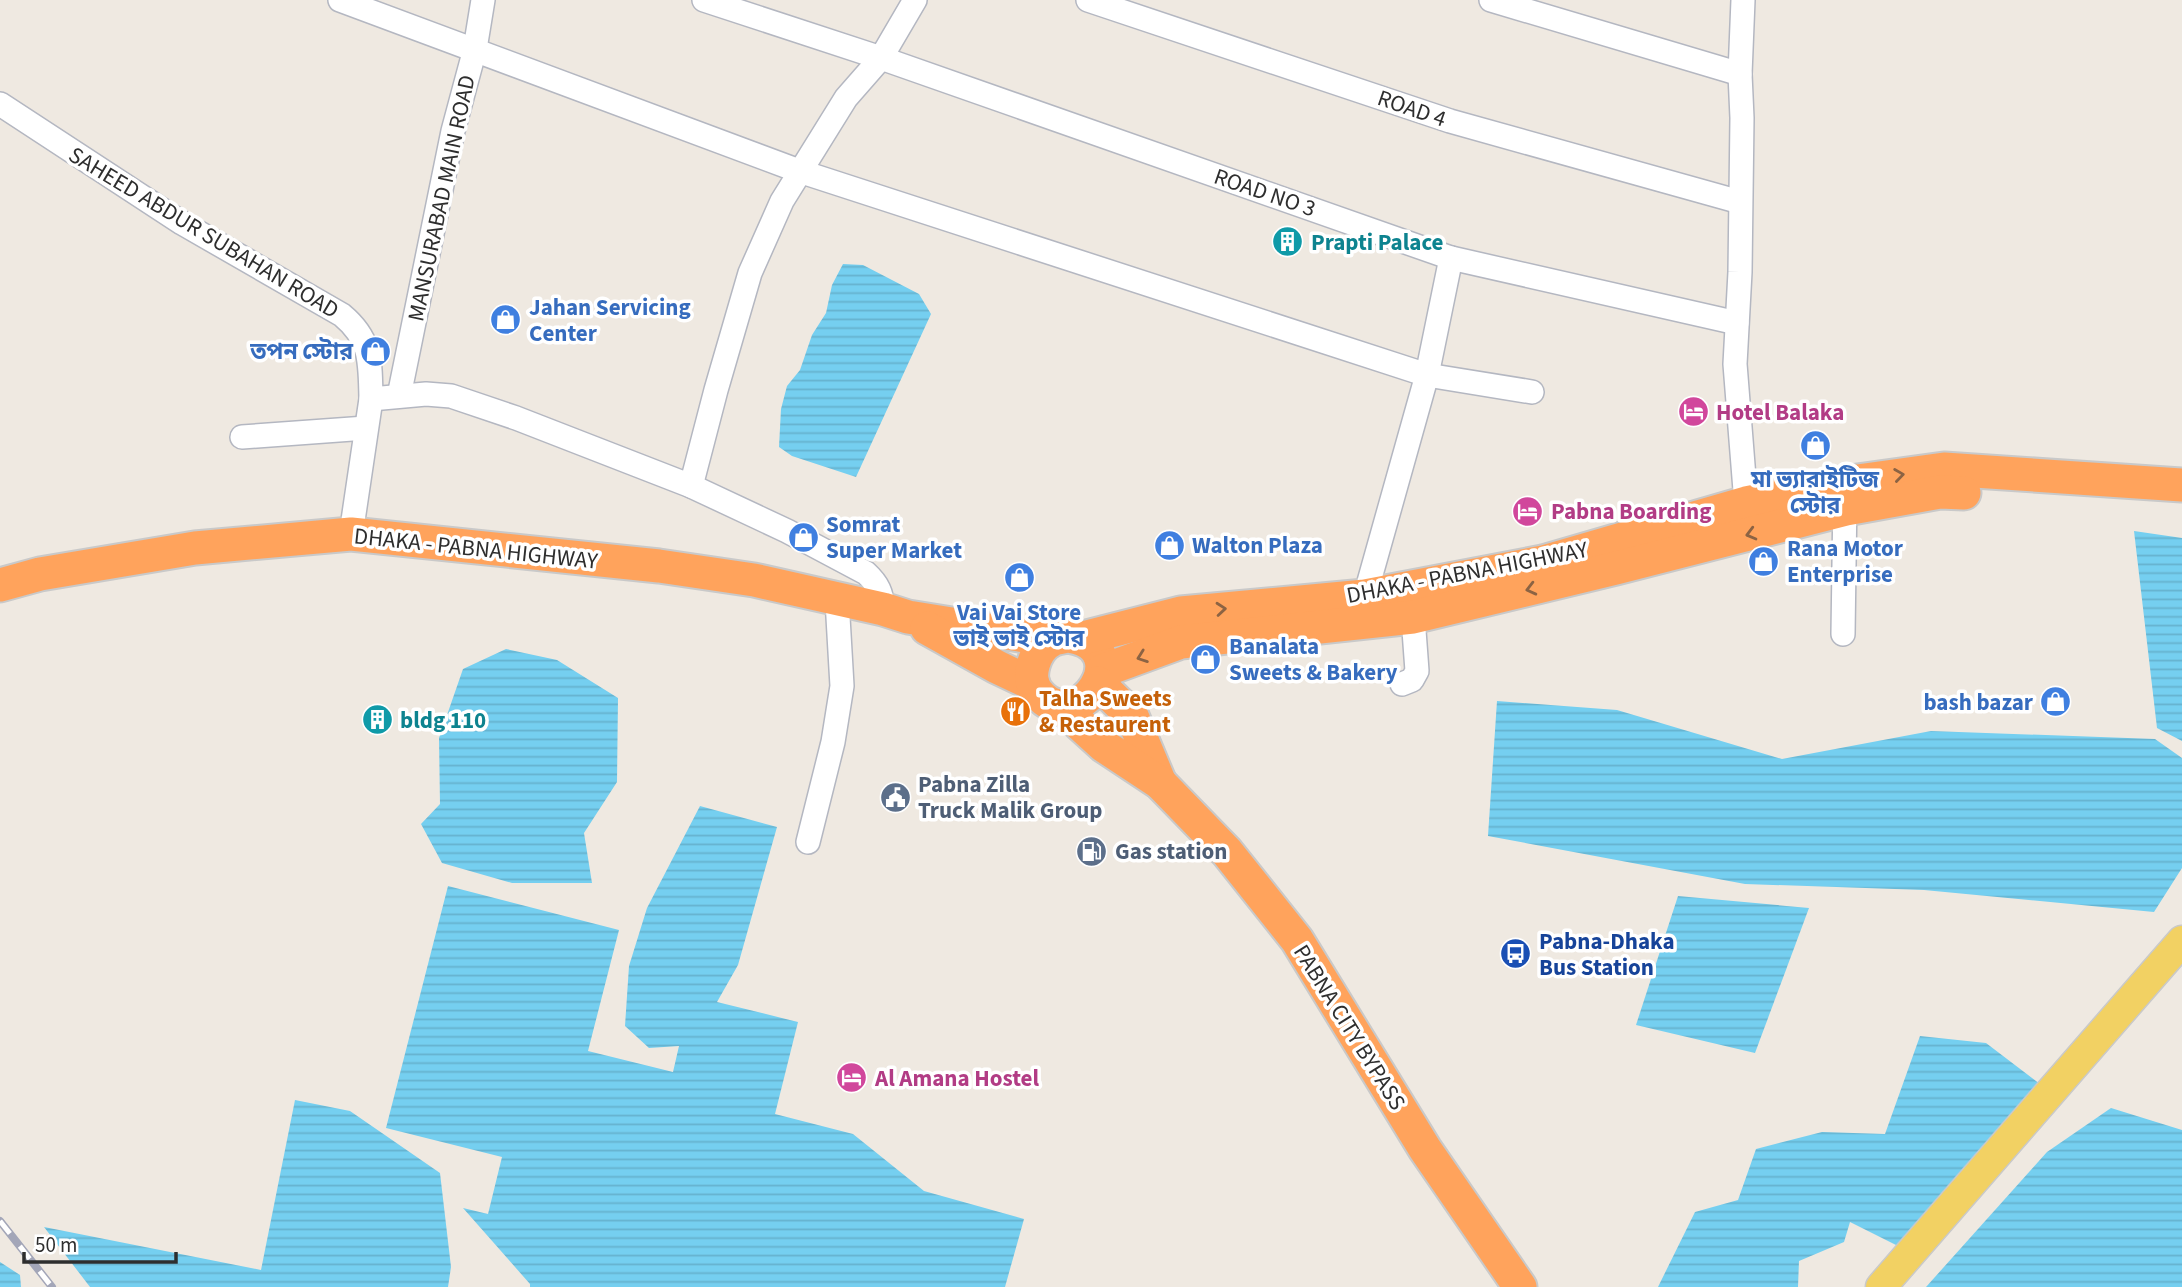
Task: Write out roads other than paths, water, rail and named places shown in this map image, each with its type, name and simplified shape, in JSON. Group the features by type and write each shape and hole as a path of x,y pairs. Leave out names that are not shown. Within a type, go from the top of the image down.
{"highway":[{"name":"DHAKA - PABNA HIGHWAY","path":"0,585 40,574 195,548 351,534 659,566 754,580 895,613 1066,639 1181,628 1413,617 1614,555 1845,496 1942,480 2182,485"},
{"name":"DHAKA - PABNA HIGHWAY","path":"1942,480 2182,506"},
{"name":"DHAKA - PABNA HIGHWAY","path":"1100,677 1181,628 1543,562 1614,555 1746,503 1845,496"},
{"name":"DHAKA - PABNA HIGHWAY","path":"895,613 1033,684"},
{"path":"1066,639 1095,649 1102,662 1097,688 1084,701 1071,706 1060,706 1040,696 1033,684 1033,670 1038,653 1066,639"},
{"name":"PABNA CITY BYPASS","path":"1100,677 1132,716 1160,783"},
{"name":"PABNA CITY BYPASS","path":"1060,706 1104,746 1160,783 1227,852 1297,940 1425,1149 1520,1287"}],"main road":[{"path":"1881,1287 2182,942"}],"street":[{"path":"340,0 799,171 1426,375 1532,392"},
{"name":"MANSURABAD MAIN ROAD","path":"399,396 453,131 475,49 483,0"},
{"name":"ROAD NO 3","path":"704,0 881,58 1451,258 1737,323"},
{"path":"691,486 750,273 782,201 846,98 881,58 915,0"},
{"name":"ROAD 4","path":"1088,0 1450,121 1740,202"},
{"path":"1491,0 1740,74"},
{"path":"1743,0 1735,364 1746,503"},
{"name":"SAHEED ABDUR SUBAHAN ROAD","path":"0,104 182,223 342,315 356,327 370,358 371,399 351,534"},
{"path":"1365,596 1426,375 1451,258"},
{"path":"371,399 426,394 451,396 527,422 691,486 787,531 866,573 876,583 895,613"},
{"path":"242,437 366,428"},
{"path":"1843,634 1845,496"},
{"path":"808,842 833,742 842,686 837,600"},
{"path":"1402,684 1412,680 1417,671 1413,617"}],"water":[{"path":"843,264 863,265 919,294 931,314 856,477 792,456 779,447 781,409 787,386 800,370 812,335 826,313 832,285"},
{"path":"2134,531 2182,538 2182,741 2157,728"},
{"path":"506,649 557,660 618,698 617,782 584,833 592,883 512,883 442,863 421,824 440,804 439,738 463,669"},
{"path":"1497,701 1617,710 1782,759 1931,731 2155,739 2182,758 2182,868 2154,912 1924,890 1745,884 1488,836"},
{"path":"700,806 777,827 738,965 717,1002 798,1022 775,1114 853,1134 924,1191 1024,1219 1005,1287 530,1287 463,1208 488,1214 502,1157 386,1128 448,886 619,930 588,1051 673,1072 679,1046 649,1048 625,1026 629,966 647,908"},
{"path":"1678,896 1809,908 1755,1053 1636,1025"},
{"path":"1920,1036 1986,1043 2040,1084 1900,1247 1850,1222 1844,1242 1799,1261 1798,1287 1658,1287 1695,1212 1738,1200 1756,1149 1822,1132 1885,1134"},
{"path":"295,1100 350,1111 440,1173 451,1267 448,1287 90,1287 44,1227 261,1270"},
{"path":"2111,1108 2182,1130 2182,1287 1926,1287 2047,1152"},
{"path":"0,1262 20,1275 21,1287 0,1287"}],"railway":[{"path":"0,1221 52,1287"}],"place":[{"name":"Prapti Palace","path":"1288,242"},
{"name":"Jahan Servicing Center","path":"506,320"},
{"name":"তপন স্টোর","path":"376,351"},
{"name":"Hotel Balaka","path":"1693,412"},
{"name":"মা ভ‍্যারাইটিজ স্টোর","path":"1815,445"},
{"name":"Pabna Boarding","path":"1528,511"},
{"name":"Somrat Super Market","path":"803,537"},
{"name":"Walton Plaza","path":"1169,545"},
{"name":"Rana Motor Enterprise","path":"1764,561"},
{"name":"Vai Vai Store ভাই ভাই স্টোর","path":"1019,578"},
{"name":"Banalata Sweets & Bakery","path":"1206,659"},
{"name":"bash bazar","path":"2056,702"},
{"name":"Talha Sweets & Restaurent","path":"1016,711"},
{"name":"bldg 110","path":"377,720"},
{"name":"Pabna Zilla Truck Malik Group","path":"895,797"},
{"name":"Gas station","path":"1092,851"},
{"name":"Pabna-Dhaka Bus Station","path":"1516,954"},
{"name":"Al Amana Hostel","path":"852,1078"}]}
